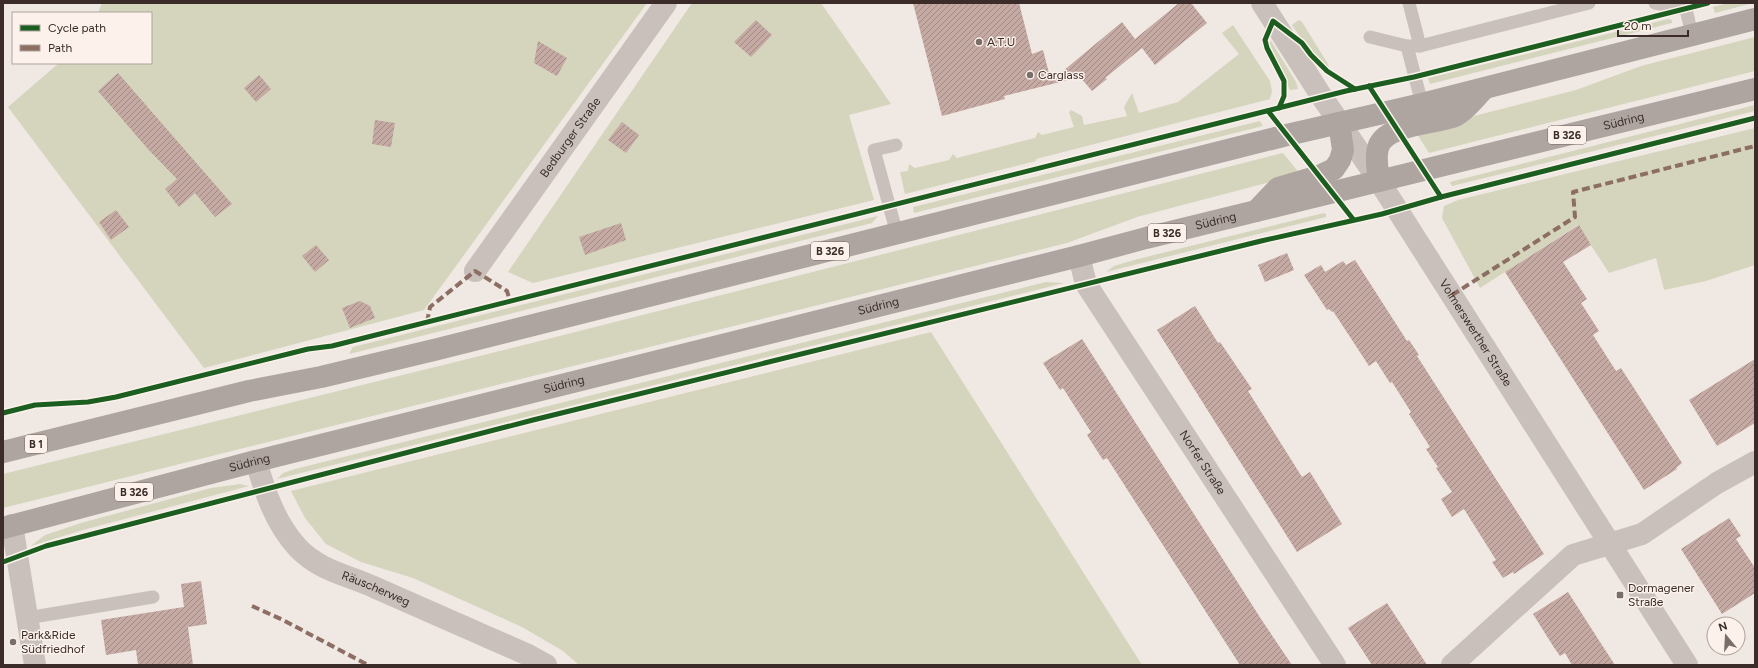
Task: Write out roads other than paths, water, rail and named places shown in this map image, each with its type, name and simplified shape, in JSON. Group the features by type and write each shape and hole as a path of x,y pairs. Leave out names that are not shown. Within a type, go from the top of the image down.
{"main road":[{"name":"B 326","path":"69,436 249,391 321,377 438,349 1339,123 1484,89 1755,20"},
{"name":"B 326","path":"1379,181 1377,154 1381,140 1387,134 1456,116 1484,89"},
{"name":"Südring","path":"8,527 256,461 1146,238 1755,89"},
{"path":"1256,211 1278,188 1319,176 1334,169 1340,160 1343,150 1339,123"},
{"name":"B 1","path":"3,452 69,436"}],"street":[{"name":"Bedburger Straße","path":"475,271 666,3"},
{"name":"Volmerswerther Straße","path":"1262,3 1339,123 1379,181 1687,665"},
{"name":"Norfer Straße","path":"1079,256 1086,284 1334,665"},
{"name":"Räuscherweg","path":"256,461 268,500 274,513 298,547 314,562 331,571 372,586 526,654 546,665"},
{"path":"1452,665 1573,555 1642,534 1717,483 1755,462"},
{"path":"8,527 35,665"}],"lane":[{"path":"1409,3 1413,46 1422,104"},
{"path":"1370,37 1413,46 1589,3"},
{"path":"1655,3 1687,6 1692,35"},
{"path":"896,144 874,150 897,234"},
{"path":"27,618 153,597"}],"place":[{"name":"A.T.U","path":"979,42"},
{"name":"Carglass","path":"1030,75"},
{"name":"Dormagener Straße","path":"1620,595"},
{"name":"Park&Ride Südfriedhof","path":"13,642"}]}
